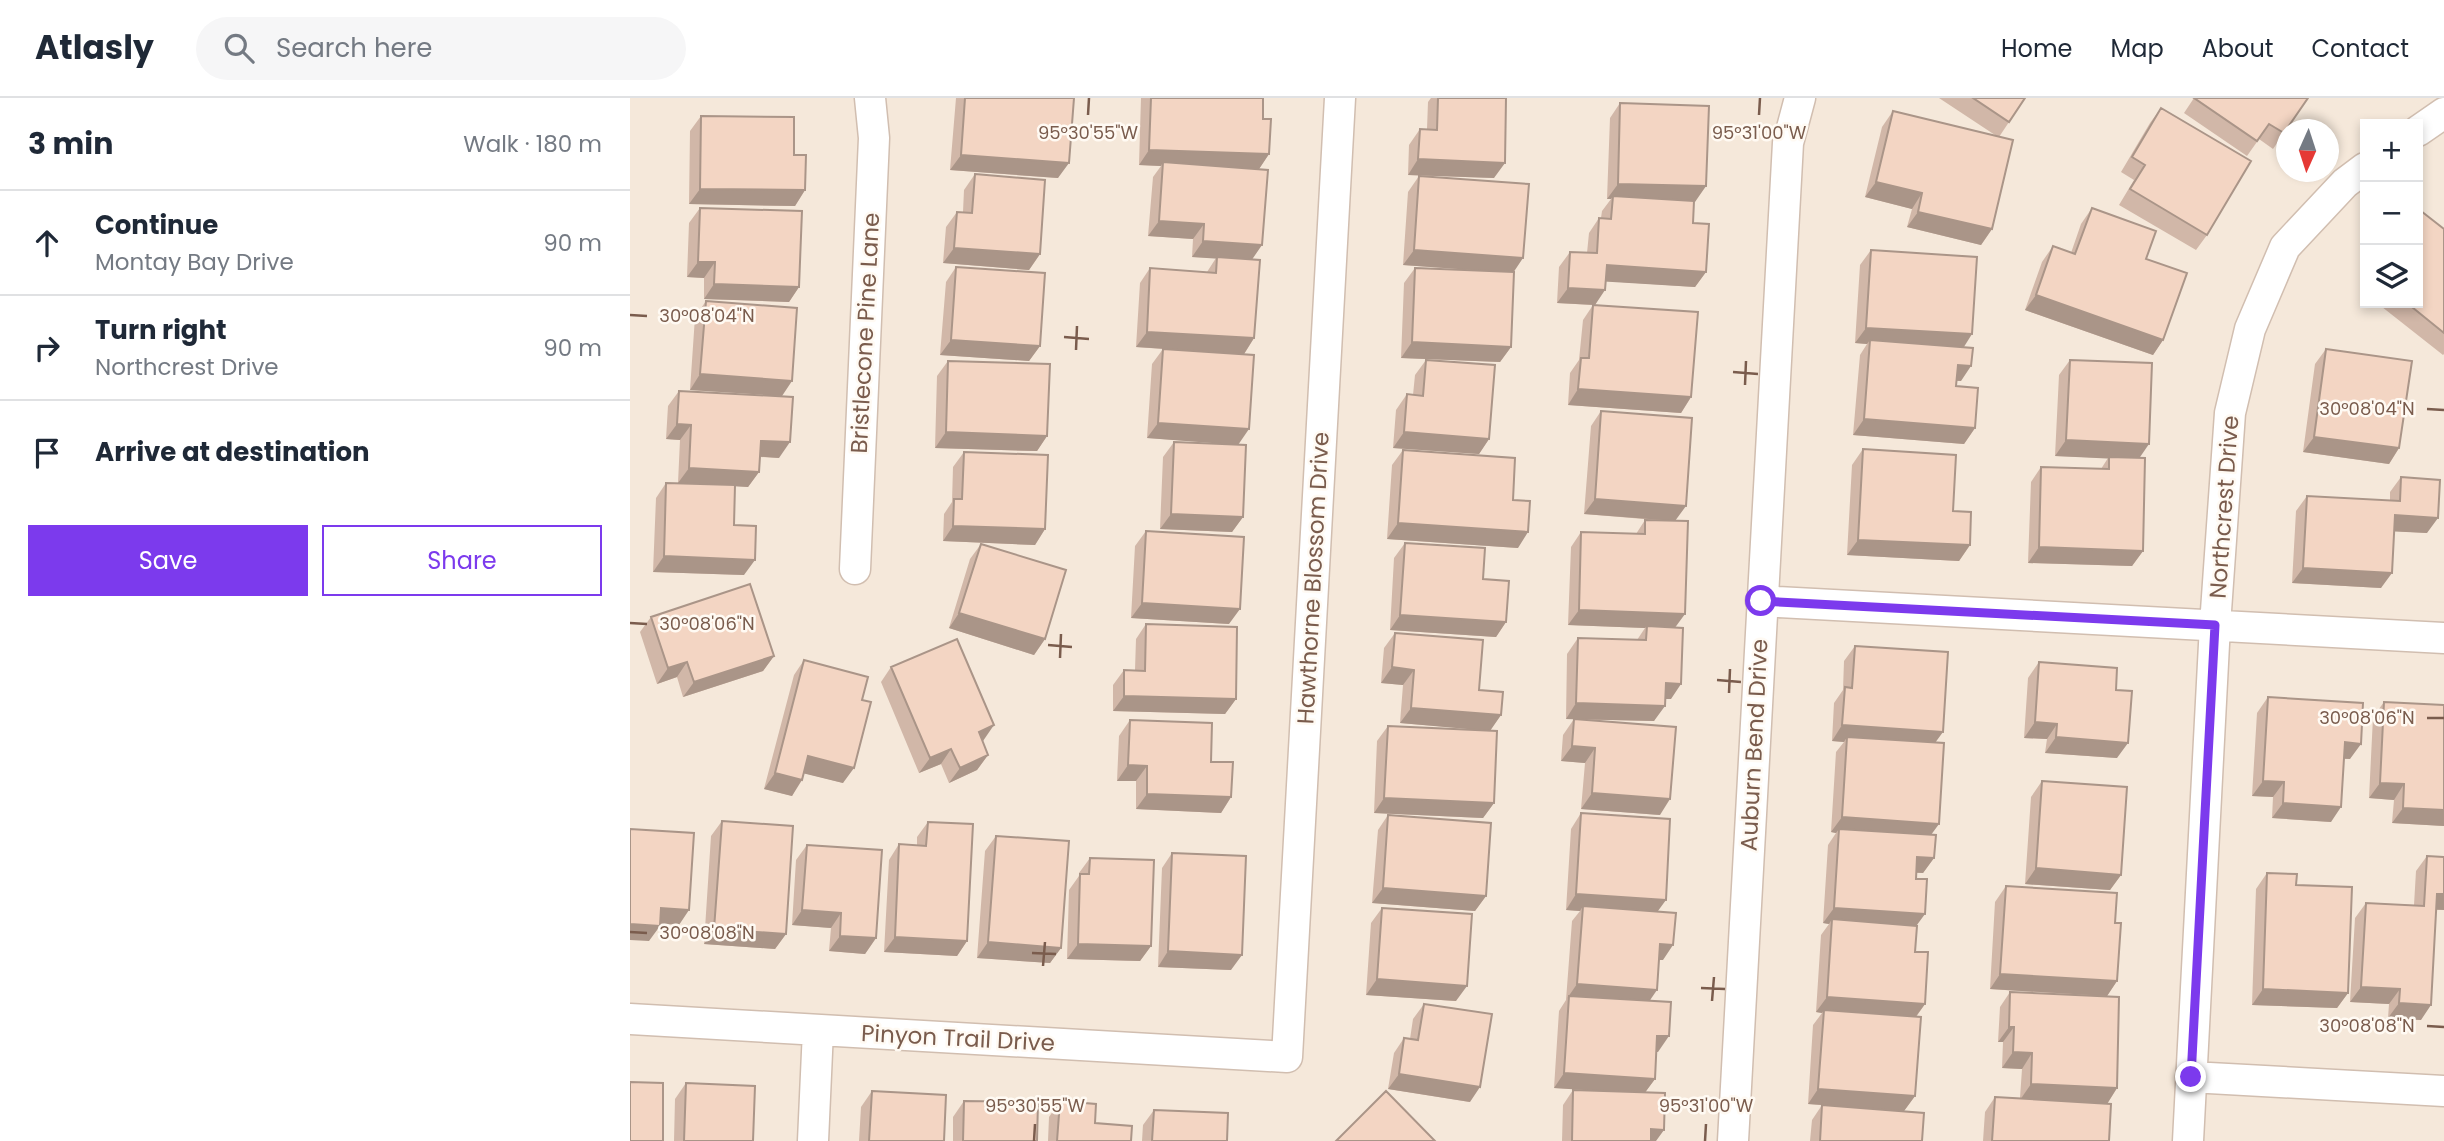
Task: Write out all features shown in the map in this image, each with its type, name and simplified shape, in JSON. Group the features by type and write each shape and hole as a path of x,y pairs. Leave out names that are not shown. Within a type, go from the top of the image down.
{"street":[{"name":"Bristlecone Pine Lane","path":"855,569 874,138 870,98"},
{"name":"Hawthorne Blossom Drive","path":"1287,1057 1340,98"},
{"name":"Auburn Bend Drive","path":"1732,1141 1788,143 1800,98"},
{"path":"2423,128 2444,113"},
{"name":"Northcrest Drive","path":"2188,1141 2215,625 2230,413 2250,329 2285,247 2345,183 2360,172"},
{"path":"1761,601 2444,638"},
{"name":"Pinyon Trail Drive","path":"630,1019 1287,1057"},
{"path":"813,1141 818,1030"},
{"path":"2191,1077 2444,1091"}],"shaded area":[{"path":"630,98 2444,98 2444,1141 630,1141"}],"building":[{"path":"965,98 1074,98 1069,163 961,155"},
{"path":"1151,98 1263,98 1263,119 1271,119 1269,154 1149,150"},
{"path":"1438,98 1506,98 1505,163 1418,159 1420,129 1437,130"},
{"path":"1973,98 2025,98 2009,122"},
{"path":"2194,98 2308,98 2294,119 2276,119 2276,128 2269,124 2257,141"},
{"path":"1620,103 1709,106 1706,186 1618,184"},
{"path":"2161,108 2251,161 2207,235 2130,189 2145,165 2132,157"},
{"path":"1893,111 2013,140 1992,229 1918,212 1922,193 1876,182"},
{"path":"701,116 794,117 794,155 806,155 805,190 700,189"},
{"path":"1163,162 1268,170 1262,245 1203,241 1204,224 1159,221"},
{"path":"975,174 1045,180 1040,254 954,248 957,212 972,213"},
{"path":"1419,176 1529,184 1523,258 1414,250"},
{"path":"1613,196 1694,201 1693,223 1709,224 1706,272 1607,265 1605,290 1568,288 1570,252 1597,253 1599,218 1611,219"},
{"path":"700,208 802,211 799,287 714,284 715,262 698,262"},
{"path":"2092,208 2156,231 2146,259 2187,273 2163,340 2036,295 2053,246 2075,254"},
{"path":"2423,213 2444,229 2444,333 2413,308 2423,308"},
{"path":"1871,250 1977,257 1972,334 1866,328"},
{"path":"1217,257 1260,260 1254,338 1147,332 1150,268 1216,273"},
{"path":"956,267 1045,273 1040,346 951,340"},
{"path":"1415,268 1514,272 1511,347 1412,342"},
{"path":"706,301 797,308 792,381 700,374"},
{"path":"1593,305 1698,312 1691,397 1578,389 1581,358 1589,358"},
{"path":"1870,340 1973,348 1971,366 1958,365 1956,386 1978,388 1975,428 1864,419"},
{"path":"1163,349 1254,355 1249,429 1158,423"},
{"path":"2326,349 2412,361 2399,448 2314,437"},
{"path":"1426,360 1495,365 1489,439 1404,432 1407,394 1423,396"},
{"path":"2070,360 2152,363 2149,444 2066,440"},
{"path":"948,361 1050,364 1047,436 946,432"},
{"path":"679,391 793,397 790,442 761,441 759,472 689,468 691,425 677,424"},
{"path":"1601,411 1692,418 1686,506 1595,499"},
{"path":"1174,442 1246,445 1243,517 1171,514"},
{"path":"1863,449 1956,455 1953,511 1971,512 1970,545 1858,540"},
{"path":"1403,450 1515,458 1513,500 1530,501 1528,532 1398,523"},
{"path":"964,452 1048,455 1045,529 953,526 954,499 962,499"},
{"path":"2109,457 2145,458 2143,551 2039,547 2041,467 2109,469"},
{"path":"2401,477 2440,480 2438,518 2395,515 2392,573 2303,568 2307,496 2400,501"},
{"path":"666,483 735,485 734,525 756,526 755,560 664,556"},
{"path":"1645,520 1688,521 1685,614 1579,610 1581,532 1645,534"},
{"path":"1146,531 1244,537 1240,609 1142,603"},
{"path":"1405,543 1485,548 1483,579 1509,581 1506,622 1400,615"},
{"path":"981,544 1066,570 1045,639 959,613"},
{"path":"750,584 774,656 694,682 687,662 668,668 651,617"},
{"path":"1146,624 1237,627 1236,699 1124,696 1124,670 1145,671"},
{"path":"1647,626 1683,628 1681,684 1666,683 1665,706 1576,703 1578,638 1646,640"},
{"path":"1395,633 1483,640 1479,690 1503,692 1501,715 1411,708 1414,670 1392,667"},
{"path":"957,639 994,725 979,732 988,755 960,768 951,749 930,758 891,667"},
{"path":"1855,646 1948,652 1943,732 1842,725 1845,687 1852,688"},
{"path":"804,660 868,677 862,700 871,702 854,768 808,756 802,780 775,773"},
{"path":"2039,662 2117,668 2116,690 2132,691 2128,743 2056,737 2057,724 2035,722"},
{"path":"2268,697 2363,703 2361,744 2345,742 2341,807 2283,803 2284,782 2263,781"},
{"path":"2384,702 2444,705 2444,810 2403,808 2404,784 2380,783"},
{"path":"1574,719 1676,727 1670,799 1592,793 1595,748 1572,746"},
{"path":"1130,720 1212,723 1211,762 1233,762 1231,797 1147,794 1147,766 1128,765"},
{"path":"1388,726 1497,731 1494,803 1384,798"},
{"path":"1847,737 1944,743 1939,824 1842,817"},
{"path":"2042,781 2127,787 2121,875 2036,868"},
{"path":"1581,813 1670,819 1666,900 1576,894"},
{"path":"1388,815 1491,823 1486,896 1383,888"},
{"path":"722,821 793,826 786,934 714,929"},
{"path":"928,822 973,824 967,941 895,937 899,844 926,846"},
{"path":"630,829 694,833 689,910 661,908 660,926 630,924"},
{"path":"1839,829 1936,835 1934,858 1917,857 1916,879 1927,879 1925,914 1834,908"},
{"path":"996,836 1069,841 1061,948 988,942"},
{"path":"807,845 882,850 876,938 840,936 841,913 802,910"},
{"path":"1172,853 1246,856 1242,955 1168,951"},
{"path":"2427,856 2444,857 2444,894 2437,894 2431,1005 2399,1003 2400,989 2361,987 2366,903 2424,906"},
{"path":"1090,858 1154,860 1151,946 1078,944 1080,874 1089,874"},
{"path":"2267,873 2297,874 2296,885 2352,887 2348,993 2263,989"},
{"path":"2006,886 2117,893 2115,923 2121,923 2117,981 2000,974"},
{"path":"1583,906 1676,913 1673,945 1660,944 1657,990 1577,984"},
{"path":"1382,908 1472,914 1467,986 1377,979"},
{"path":"1832,919 1917,926 1915,952 1928,952 1925,1004 1827,997"},
{"path":"2010,992 2119,997 2117,1088 2031,1084 2032,1053 2013,1052 2014,1027 2009,1027"},
{"path":"1569,996 1671,1002 1669,1036 1657,1036 1655,1079 1564,1073"},
{"path":"1424,1004 1492,1014 1480,1087 1399,1074 1404,1038 1418,1040"},
{"path":"1824,1010 1921,1017 1915,1096 1818,1089"},
{"path":"630,1082 663,1083 663,1141 630,1141"},
{"path":"686,1083 755,1086 753,1141 684,1141"},
{"path":"1573,1090 1665,1093 1664,1130 1651,1129 1651,1141 1572,1141"},
{"path":"872,1091 946,1095 944,1141 869,1141"},
{"path":"1386,1091 1435,1141 1336,1141"},
{"path":"1995,1097 2111,1104 2109,1141 1992,1141"},
{"path":"964,1101 1038,1102 1037,1141 963,1141"},
{"path":"1060,1101 1096,1104 1095,1123 1132,1126 1131,1141 1057,1141"},
{"path":"1822,1105 1924,1113 1922,1141 1820,1141"},
{"path":"1154,1110 1228,1113 1227,1141 1152,1141"}],"route":[{"path":"1761,601 2215,625 2191,1077"}]}
